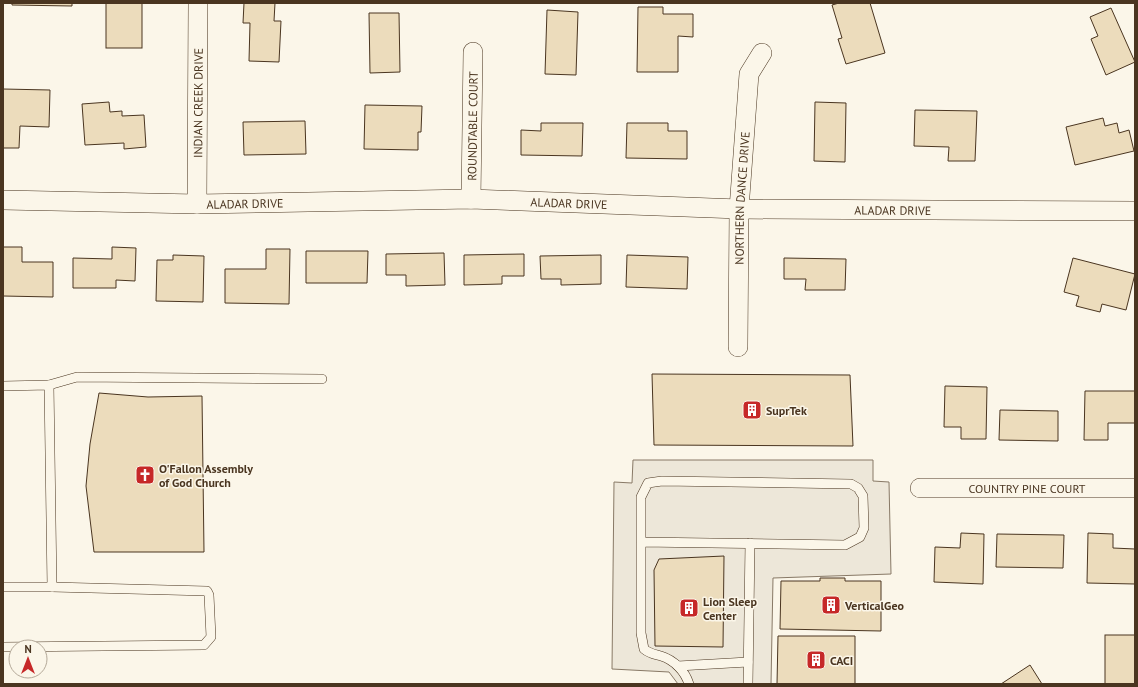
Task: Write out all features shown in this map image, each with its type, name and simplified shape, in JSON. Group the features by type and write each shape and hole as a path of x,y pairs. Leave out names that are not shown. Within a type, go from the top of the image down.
{"street":[{"name":"INDIAN CREEK DRIVE","path":"197,204 198,3"},
{"name":"ROUNDTABLE COURT","path":"471,199 473,52"},
{"name":"NORTHERN DANCE DRIVE","path":"738,348 739,209 749,74 762,53"},
{"name":"ALADAR DRIVE","path":"3,200 197,204 471,199 739,209 1135,211"},
{"name":"COUNTRY PINE COURT","path":"920,488 1135,488"}],"lane":[{"path":"3,386 49,385 77,377 322,379"},
{"path":"49,385 52,587"},
{"path":"641,542 846,545 860,537 864,528 863,496 858,488 851,484 662,481 648,483 641,497 641,542 641,633 644,649 650,655 661,656 678,666 687,678 688,684"},
{"path":"748,684 750,543"},
{"path":"3,587 207,591 209,595 211,637 204,645 3,647"},
{"path":"678,666 748,662"}],"shaded area":[{"path":"633,460 873,460 873,481 889,482 891,574 773,578 771,684 678,684 669,672 612,669 614,482 632,483"}],"building":[{"path":"12,3 72,3 72,6 12,5"},
{"path":"106,3 142,3 142,48 106,48"},
{"path":"244,3 275,3 274,21 281,21 279,62 249,61 250,23 243,23"},
{"path":"839,3 870,3 885,53 846,64 838,39 842,38 832,5"},
{"path":"638,7 663,7 663,14 693,14 693,37 678,36 678,72 637,72"},
{"path":"1111,8 1135,62 1106,75 1091,39 1098,36 1090,17"},
{"path":"547,10 578,12 576,75 545,74"},
{"path":"369,13 399,13 400,72 370,73"},
{"path":"3,89 50,90 49,127 20,126 19,148 3,148"},
{"path":"109,102 110,112 122,111 122,116 144,115 146,147 124,149 124,143 85,145 82,104"},
{"path":"815,102 846,103 845,162 814,161"},
{"path":"365,105 422,106 421,132 418,132 418,150 364,149"},
{"path":"915,110 977,111 975,161 948,161 949,147 914,146"},
{"path":"1103,118 1105,126 1117,123 1119,133 1129,130 1134,151 1075,165 1066,127"},
{"path":"305,121 306,154 244,155 243,122"},
{"path":"541,123 583,123 582,156 521,155 521,130 541,131"},
{"path":"627,123 668,123 668,131 687,131 687,159 626,158"},
{"path":"3,247 22,247 22,262 53,262 53,297 3,296"},
{"path":"112,247 136,248 135,281 116,280 116,288 73,288 73,258 112,259"},
{"path":"266,249 290,249 289,304 225,303 225,269 266,269"},
{"path":"306,251 368,251 367,283 306,283"},
{"path":"444,253 445,285 406,286 406,275 386,275 386,254"},
{"path":"524,254 524,276 502,276 502,284 464,285 464,255"},
{"path":"173,255 204,256 203,302 156,301 157,260 173,260"},
{"path":"601,255 601,284 561,285 561,279 541,279 540,256"},
{"path":"627,255 688,257 687,289 626,287"},
{"path":"784,258 846,259 845,290 805,290 806,279 784,279"},
{"path":"1073,258 1135,274 1126,310 1102,304 1100,312 1076,306 1079,296 1064,292"},
{"name":"SuprTek","path":"652,374 850,375 853,446 654,445"},
{"path":"945,386 987,387 986,439 961,439 961,427 944,427"},
{"path":"1085,391 1135,391 1135,423 1108,423 1108,440 1084,440"},
{"name":"O'Fallon Assembly of God Church","path":"99,393 148,397 202,396 204,552 94,552 86,486 90,444"},
{"path":"1000,410 1058,411 1058,441 999,440"},
{"path":"961,533 984,534 983,584 934,582 935,547 960,548"},
{"path":"1088,533 1113,534 1113,548 1135,549 1135,584 1087,583"},
{"path":"997,534 1064,535 1063,568 996,567"},
{"name":"Lion Sleep Center","path":"724,556 723,647 655,646 654,570 659,559"},
{"name":"VerticalGeo","path":"820,578 845,578 845,581 881,581 881,631 780,629 781,581 820,581"},
{"path":"1105,635 1135,635 1135,684 1105,684"},
{"name":"CACI","path":"778,636 855,636 855,684 777,684"},
{"path":"1030,665 1042,684 1001,684"}],"place":[{"name":"SuprTek","path":"752,410"},
{"name":"O'Fallon Assembly of God Church","path":"145,475"},
{"name":"VerticalGeo","path":"831,605"},
{"name":"Lion Sleep Center","path":"689,608"},
{"name":"CACI","path":"816,660"}]}
